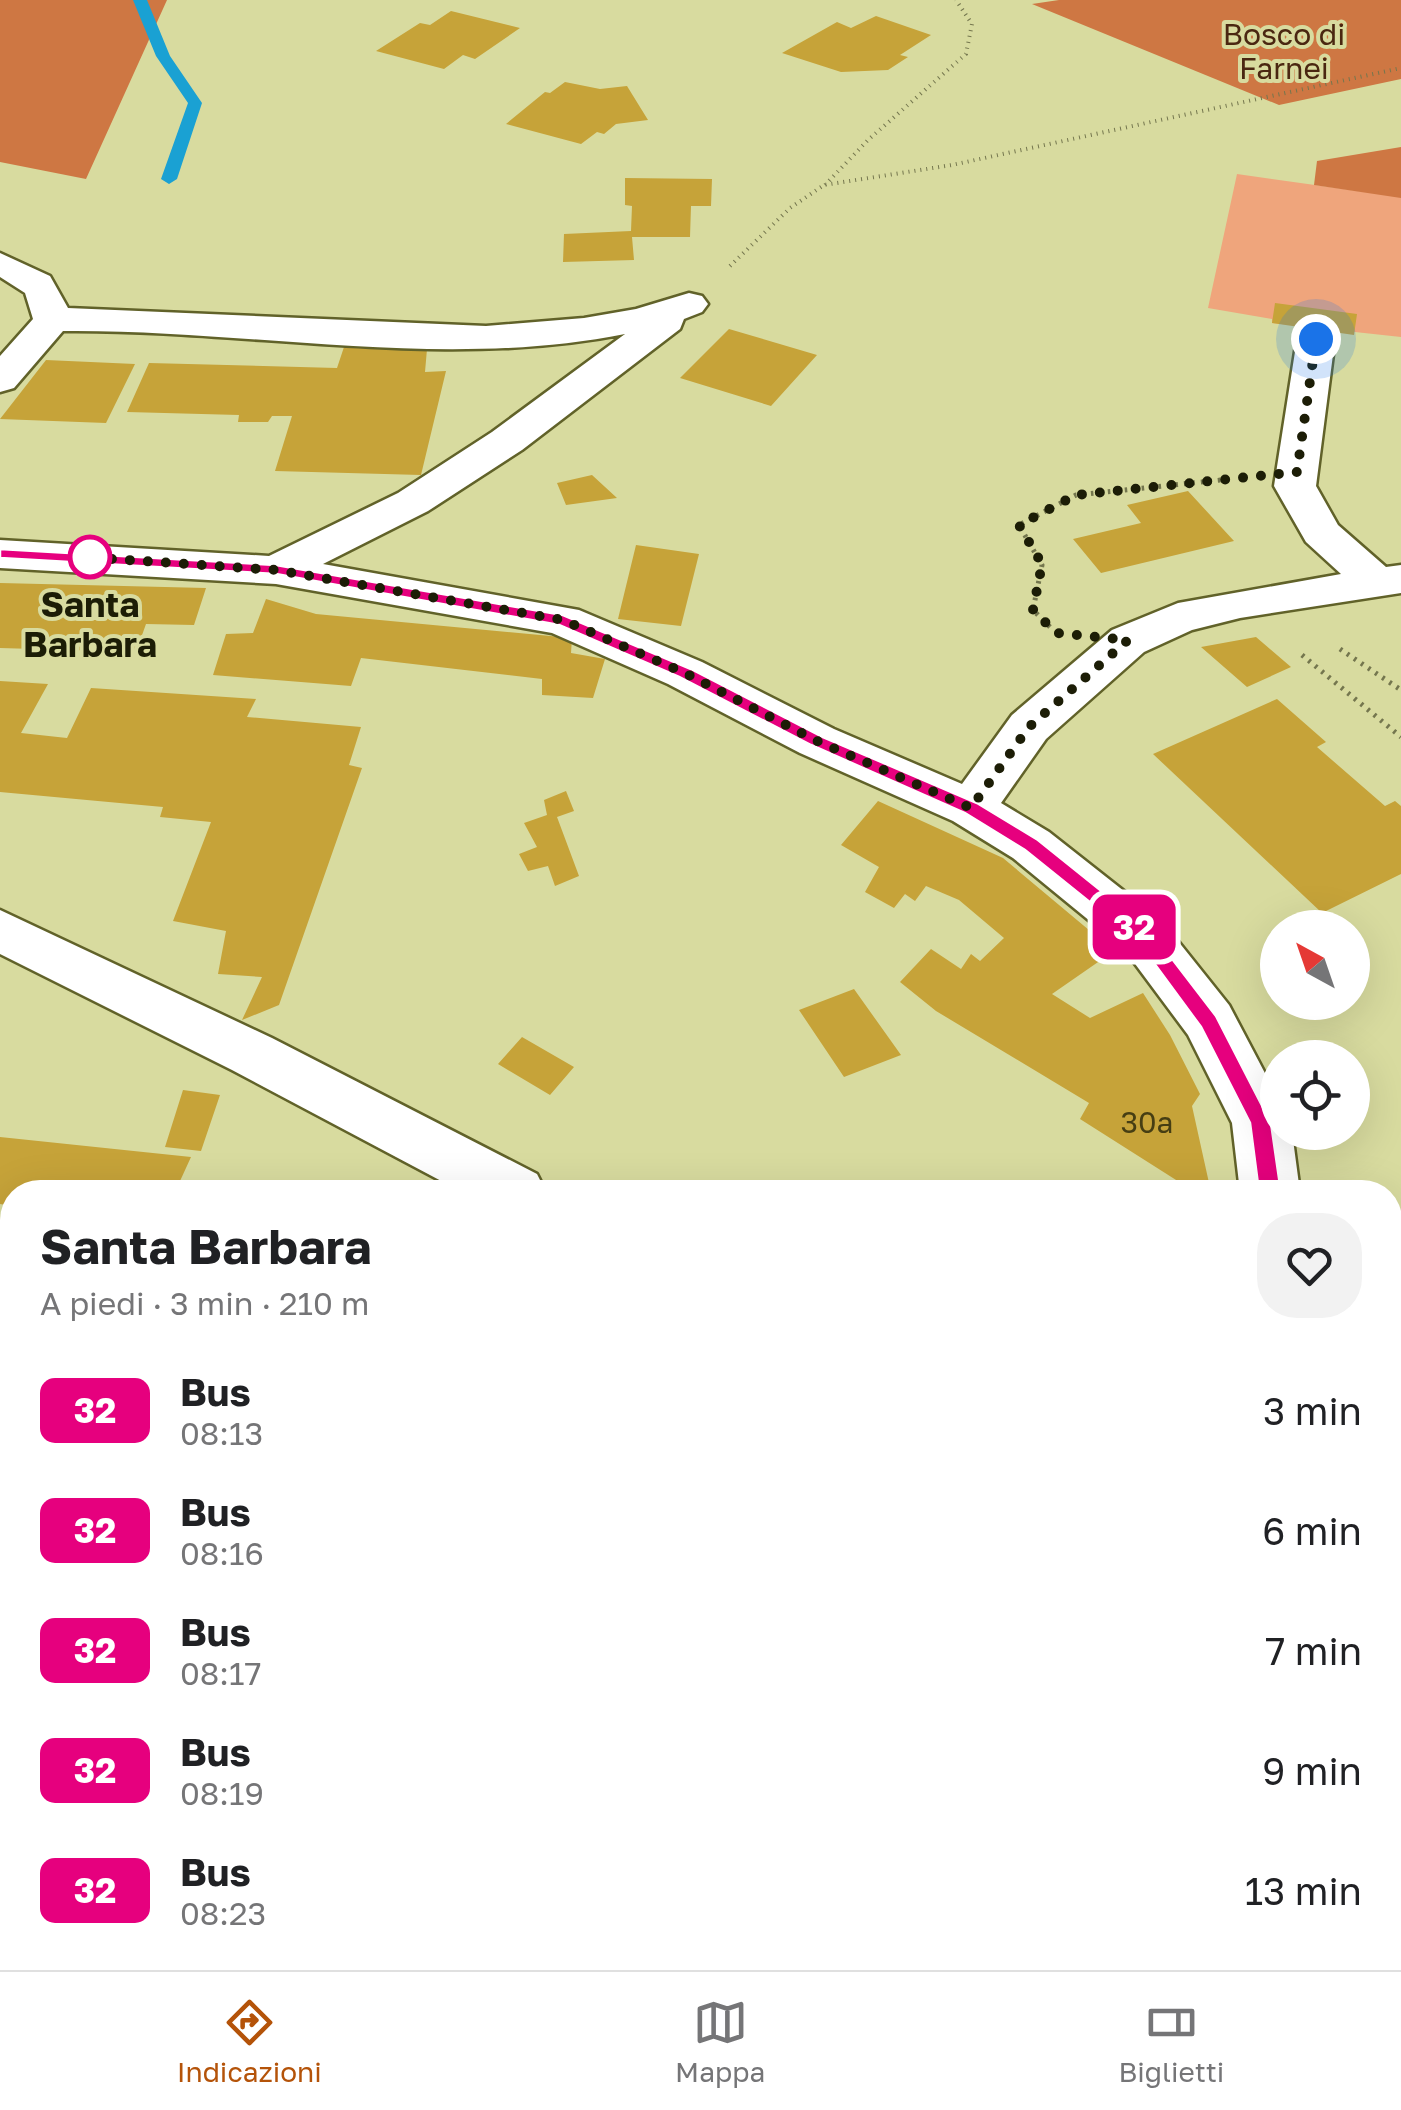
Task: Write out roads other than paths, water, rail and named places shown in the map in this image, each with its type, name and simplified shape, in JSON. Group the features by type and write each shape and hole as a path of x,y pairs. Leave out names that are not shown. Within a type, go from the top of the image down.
{"street":[{"path":"0,264 30,276 48,295 52,320"},
{"path":"52,320 204,323 468,340 623,326 689,304 507,441 429,492 276,570"},
{"path":"0,380 52,320"},
{"path":"1316,339 1295,486 1321,534 1388,580"},
{"path":"0,554 276,570 563,620 685,673 817,741 971,808 1032,845 1143,935 1209,1022 1260,1123 1268,1180"},
{"path":"971,808 1029,727 1128,640 1178,618 1388,580"},
{"path":"0,930 252,1054 493,1180"}],"waterway":[{"path":"140,0 163,56 195,103 169,179"}],"place":[{"name":"Santa Barbara","path":"90,557"}],"park label":[{"name":"Bosco di Farnei","path":"1284,51"}]}
